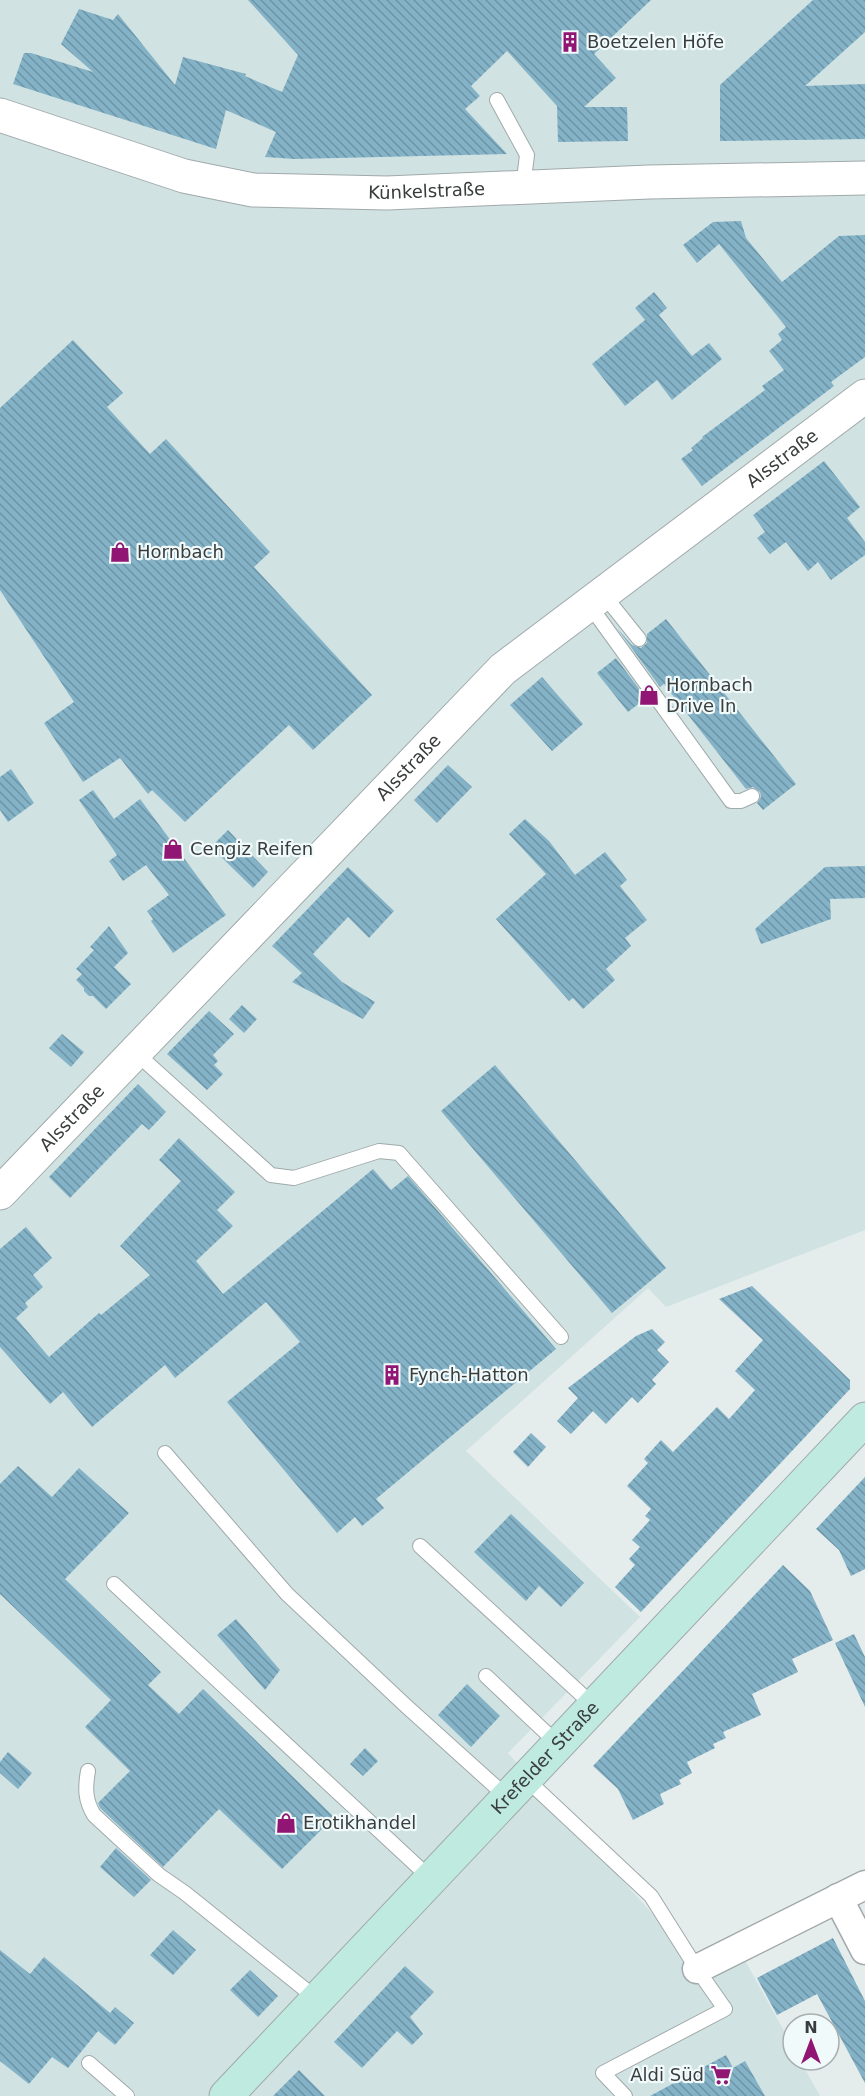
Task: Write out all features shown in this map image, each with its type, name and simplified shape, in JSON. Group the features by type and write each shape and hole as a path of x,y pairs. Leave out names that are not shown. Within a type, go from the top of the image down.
{"main road":[{"name":"Krefelder Straße","path":"226,2096 865,1419"}],"street":[{"name":"Künkelstraße","path":"0,115 184,176 253,190 387,193 649,182 865,178"},
{"name":"Alsstraße","path":"0,1193 503,669 865,396"},
{"path":"697,1968 865,1885"},
{"path":"838,1898 865,1950"}],"lane":[{"path":"497,100 527,155 523,187"},
{"path":"595,598 639,639"},
{"path":"595,598 732,801 741,801 752,796"},
{"path":"135,1052 271,1175 294,1178 379,1151 399,1153 561,1337"},
{"path":"165,1454 287,1594 405,1705 516,1788 651,1896 725,2009 603,2073 625,2096"},
{"path":"420,1545 594,1706"},
{"path":"114,1584 430,1878"},
{"path":"486,1676 558,1743"},
{"path":"88,1771 85,1790 88,1805 94,1815 159,1875 185,1893 317,1999"},
{"path":"89,2063 127,2096"}],"shaded area":[{"path":"0,0 865,0 865,1230 666,1307 648,1288 466,1451 640,1617 508,1753 695,1961 743,1957 781,2025 781,2072 807,2072 820,2096 0,2096"}],"building":[{"path":"248,0 651,0 594,54 616,78 584,107 627,107 628,141 558,142 557,106 507,51 471,86 480,96 465,109 507,154 295,159 265,157 276,132 226,110 216,149 13,84 24,53 31,53 93,72 61,44 79,9 113,20 118,14 175,85 183,57 246,74 245,76 282,92 298,55"},
{"path":"813,0 865,0 865,32 805,86 865,84 865,139 720,141 720,85"},
{"path":"741,221 746,238 782,282 839,236 865,235 865,357 831,382 834,386 702,486 681,459 693,450 691,448 702,437 765,390 762,386 784,370 769,351 782,340 778,334 786,327 719,244 697,263 683,245 713,222"},
{"path":"654,292 667,308 659,315 692,356 709,343 722,359 672,400 657,380 625,406 592,364 645,320 635,308"},
{"name":"Hornbach","path":"73,340 123,393 107,407 150,454 166,439 270,552 254,567 372,695 313,750 289,725 185,822 152,790 148,794 120,758 83,782 44,723 74,702 0,590 0,408"},
{"path":"824,461 860,507 847,518 865,542 865,555 831,580 818,562 808,571 786,542 770,554 757,538 765,532 753,515"},
{"path":"666,619 796,784 763,810 757,803 761,797 760,792 753,787 746,789 664,684 660,687 617,628 632,645 641,648 647,643 647,634"},
{"path":"616,658 646,698 628,712 597,673"},
{"path":"542,677 583,724 552,751 510,705"},
{"path":"448,765 472,787 437,823 414,800"},
{"path":"11,769 34,803 8,822 0,810 0,777"},
{"path":"93,790 114,819 140,799 226,915 173,953 151,921 153,919 147,911 169,895 146,865 123,881 109,861 117,855 79,800"},
{"path":"525,819 549,841 575,875 605,852 627,880 620,886 647,920 625,938 631,946 606,969 615,980 583,1009 573,998 569,1001 496,919 546,874 509,834"},
{"path":"228,830 268,872 253,888 211,847"},
{"path":"865,866 865,898 830,899 831,919 761,944 755,929 825,867"},
{"path":"348,867 394,911 369,938 348,917 313,954 342,982 375,1002 363,1019 292,982 302,973 272,946"},
{"path":"109,926 128,953 114,967 131,984 106,1009 93,996 89,996 84,991 76,980 82,974 76,969 94,950 90,947"},
{"path":"242,1005 257,1019 244,1033 229,1019"},
{"path":"209,1011 234,1034 213,1055 218,1061 214,1065 223,1074 207,1090 167,1054"},
{"path":"62,1034 84,1052 71,1067 49,1048"},
{"path":"495,1065 666,1268 612,1313 441,1111"},
{"path":"138,1084 166,1112 149,1130 142,1124 70,1198 49,1177"},
{"path":"179,1138 235,1192 217,1210 233,1226 196,1261 223,1294 373,1169 391,1190 408,1176 556,1349 376,1499 384,1508 362,1526 355,1517 337,1533 227,1402 300,1342 266,1302 175,1378 165,1365 92,1427 63,1392 50,1404 0,1347 0,1249 26,1227 52,1258 33,1275 43,1287 25,1303 28,1307 16,1318 49,1357 99,1313 101,1315 150,1275 120,1246 181,1181 159,1160"},
{"path":"752,1286 850,1380 850,1389 641,1612 615,1587 635,1565 629,1559 640,1547 632,1540 650,1520 645,1516 651,1509 627,1486 648,1463 644,1459 661,1440 673,1452 717,1407 729,1419 755,1390 735,1371 763,1340 719,1299"},
{"path":"652,1329 665,1342 657,1350 669,1362 652,1380 656,1384 638,1403 632,1397 606,1424 593,1411 571,1434 557,1421 578,1398 568,1388 636,1336"},
{"path":"531,1433 546,1447 528,1467 513,1452"},
{"path":"18,1466 52,1497 79,1468 129,1513 65,1579 161,1672 148,1685 179,1714 203,1689 334,1817 282,1869 219,1809 163,1867 100,1808 98,1803 130,1771 85,1727 111,1700 0,1594 0,1484"},
{"path":"865,1477 865,1569 851,1576 839,1550 816,1529"},
{"path":"511,1514 584,1583 561,1607 539,1586 526,1601 474,1552"},
{"path":"783,1565 810,1591 833,1640 792,1659 798,1672 752,1694 761,1715 723,1732 726,1738 713,1744 715,1748 687,1762 692,1773 679,1780 681,1784 660,1794 664,1804 633,1820 618,1789 593,1766"},
{"path":"236,1619 280,1670 265,1690 217,1635"},
{"path":"854,1634 865,1657 865,1707 835,1643"},
{"path":"467,1684 500,1716 471,1747 438,1715"},
{"path":"365,1748 378,1761 363,1776 350,1764"},
{"path":"8,1752 32,1773 18,1789 0,1773 0,1762"},
{"path":"116,1848 151,1880 134,1897 100,1867"},
{"path":"173,1930 196,1950 173,1975 150,1955"},
{"path":"833,1938 865,2001 865,2083 841,2038 841,2012 827,2012 817,1994 777,2015 757,1978"},
{"path":"0,1950 30,1974 44,1957 110,2013 115,2007 134,2023 115,2045 98,2031 68,2068 52,2057 29,2084 0,2061"},
{"path":"405,1966 434,1992 410,2017 423,2034 412,2045 397,2031 362,2068 334,2042"},
{"path":"250,1970 278,1996 258,2017 230,1990"},
{"name":"Aldi Süd","path":"726,2055 733,2068 745,2061 765,2096 650,2096"},
{"path":"299,2070 325,2096 273,2096"}],"place":[{"name":"Boetzelen Höfe","path":"570,42"},
{"name":"Hornbach","path":"120,552"},
{"name":"Hornbach Drive In","path":"649,695"},
{"name":"Cengiz Reifen","path":"173,849"},
{"name":"Fynch-Hatton","path":"392,1375"},
{"name":"Erotikhandel","path":"286,1823"},
{"name":"Aldi Süd","path":"721,2075"}]}
